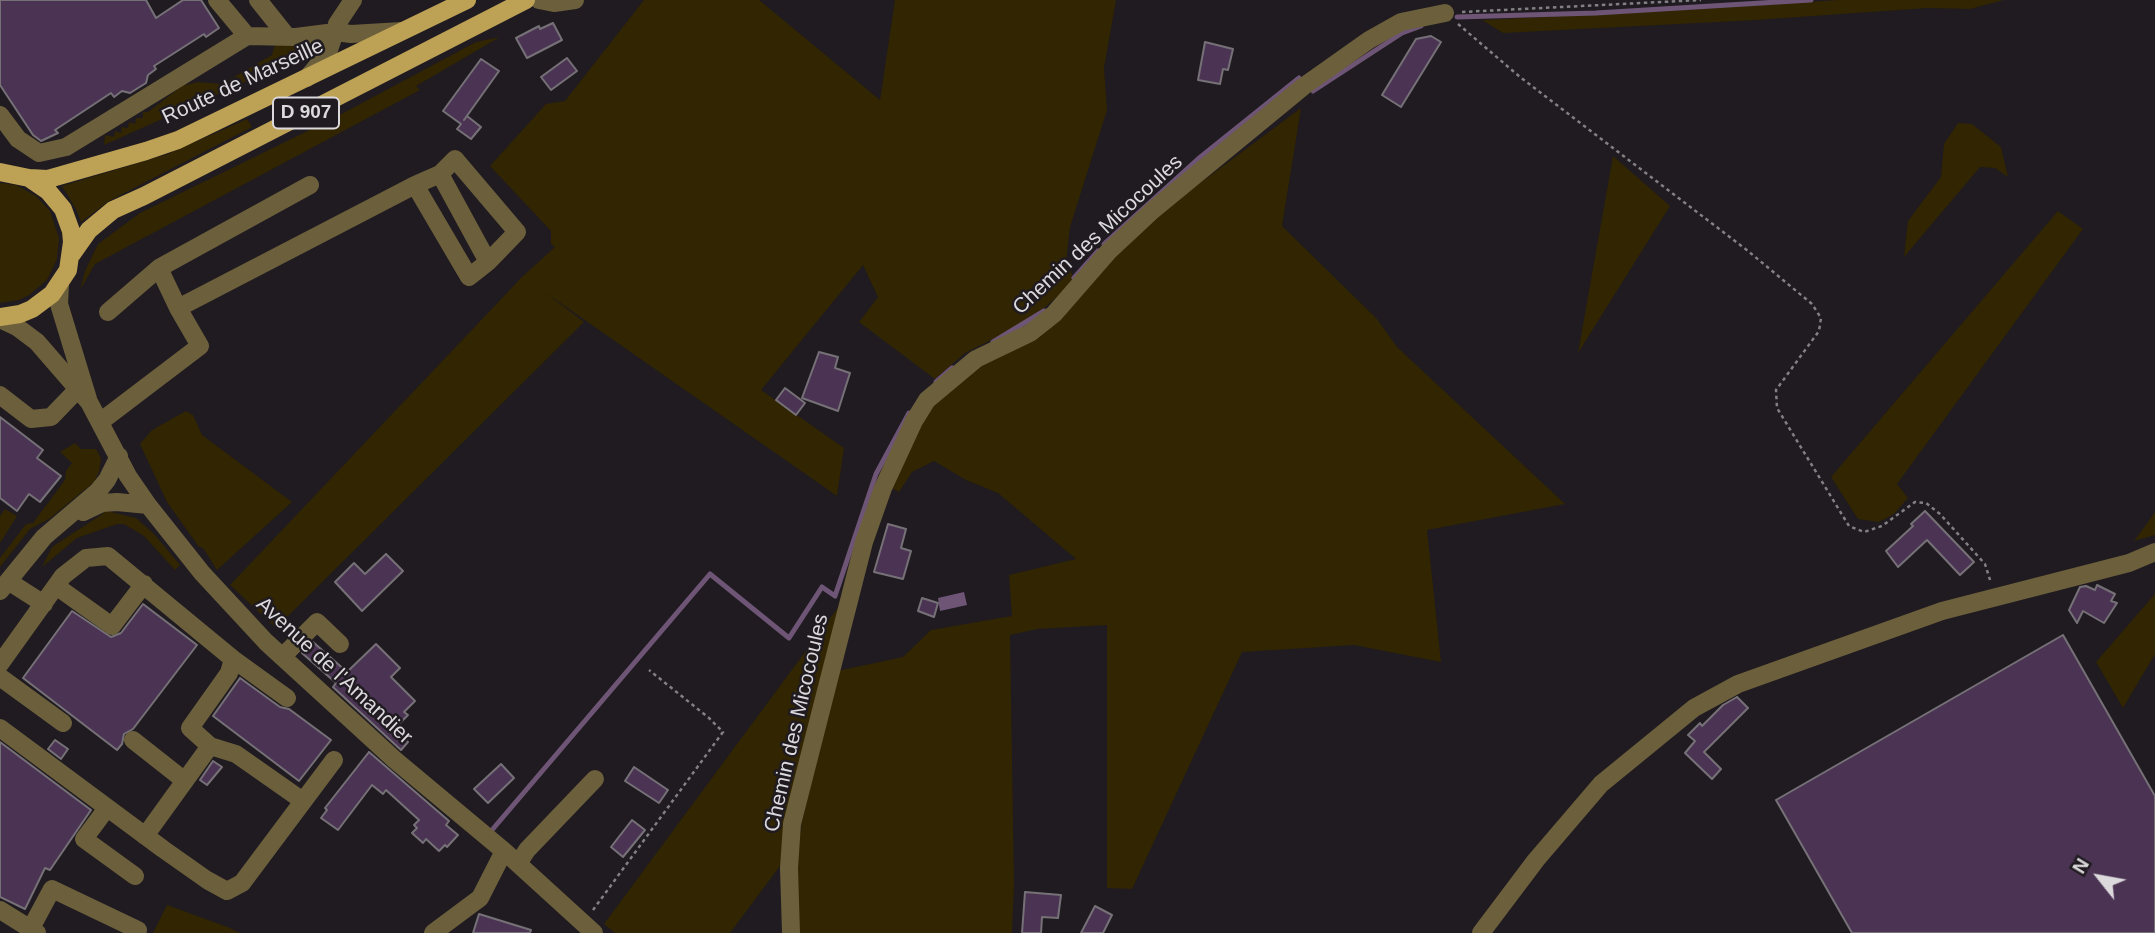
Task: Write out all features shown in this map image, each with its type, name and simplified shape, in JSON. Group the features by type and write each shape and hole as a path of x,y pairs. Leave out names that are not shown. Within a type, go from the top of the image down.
{"main road":[{"name":"Route de Marseille","path":"29,178 48,179 178,140 467,0"},
{"name":"D 907","path":"72,254 89,230 113,210 526,0"},
{"path":"0,172 29,178 48,191 63,209 71,231 72,254 60,285 43,303 20,314 0,318"}],"street":[{"path":"217,0 247,36"},
{"path":"258,0 286,35"},
{"path":"307,78 328,53 337,24 353,0"},
{"path":"540,0 554,3 575,0"},
{"name":"Chemin des Micocoules","path":"791,933 789,868 792,824 864,542 883,488 914,421 927,400 976,359 1030,333 1054,314 1108,252 1153,210 1304,86 1369,40 1401,22 1445,13"},
{"path":"0,115 18,139 39,153 66,147 247,36 296,37 335,32 351,34 402,31"},
{"path":"178,308 415,185 440,174 455,159 517,232 469,277 415,185"},
{"path":"440,174 488,262"},
{"path":"108,312 159,268 310,185"},
{"path":"100,422 200,346 159,268"},
{"name":"Avenue de l'Amandier","path":"60,285 59,304 82,374 83,396"},
{"name":"Avenue de l'Amandier","path":"0,318 17,327 46,350 83,396 128,476 148,505 202,573 282,656 395,760 504,851 588,928"},
{"path":"0,395 32,419 51,417 83,396"},
{"path":"44,604 4,586 44,537 98,491 119,456"},
{"path":"59,526 111,497 128,476"},
{"path":"102,503 148,505"},
{"path":"1481,933 1536,860 1593,793 1695,708 1738,684 1767,672 1942,611 2129,563 2155,552"},
{"path":"0,664 63,576 86,558 108,556 233,659 287,698"},
{"path":"56,586 112,626 144,584"},
{"path":"282,656 317,622 340,644"},
{"path":"233,659 229,673 190,729 210,746 236,754 303,801"},
{"path":"0,677 64,723"},
{"path":"0,728 145,836 227,891 242,883 334,760"},
{"path":"133,740 185,780"},
{"path":"145,836 210,746"},
{"path":"518,864 527,850 595,779"},
{"path":"107,808 85,839 135,876"},
{"path":"433,933 480,898 504,851"},
{"path":"0,910 33,931 52,889 138,930 136,933"}],"path":[{"path":"1445,13 1701,0"},
{"path":"1445,13 1520,77 1748,251 1812,304 1821,318 1819,331 1776,390 1777,408 1849,526 1864,531 1882,526 1915,502 1927,503 1985,564 1996,597"},
{"path":"588,928 723,732 649,670"}],"shaded area":[{"path":"644,0 759,0 880,100 895,0 1116,0 1104,68 1107,110 1070,227 1066,261 1075,281 1029,321 965,353 935,379 859,322 878,297 863,265 761,390 844,448 837,496 546,293 584,322 276,628 230,585 522,277 555,247 551,244 551,231 490,166 546,104 565,101"},
{"path":"1839,0 2004,0 1970,9 1927,8 1503,33 1482,20 1670,11"},
{"path":"500,37 416,86 420,90 95,264 80,290 85,271 98,244 140,213 334,118 476,42"},
{"path":"275,43 298,47 301,57 104,145 105,135 114,137 115,131 121,133 122,127 128,128 129,122 135,124 136,118 143,118 143,112 148,112 182,86 197,82 222,84 272,55"},
{"path":"1301,108 1282,226 1377,319 1397,347 1565,504 1427,530 1441,662 1354,645 1242,652 1132,889 1107,888 1107,625 1037,629 1010,635 1014,884 1012,933 797,933 795,870 802,822 837,671 903,657 931,630 1012,616 1009,575 1076,559 998,493 966,480 934,461 912,472 899,492 888,486 918,427 938,400 977,367 1058,317 1133,233"},
{"path":"247,119 252,127 109,201 81,222 62,186 168,154"},
{"path":"1958,123 1972,124 2001,147 2008,177 1995,168 1980,167 1904,257 1908,221 1941,177 1944,144"},
{"path":"1613,156 1670,206 1578,353"},
{"path":"0,183 16,185 36,196 50,211 59,238 57,259 47,280 19,300 0,303"},
{"path":"2058,211 2083,229 1897,484 1908,498 1894,514 1879,522 1858,519 1831,477"},
{"path":"186,411 193,415 202,435 292,502 217,570 167,502 140,444 152,430"},
{"path":"75,443 81,449 96,449 101,458 94,482 49,519 30,529 0,567 0,558 26,524 33,523 65,480 66,471 72,463 60,452"},
{"path":"5,509 17,516 0,543 0,516"},
{"path":"107,511 136,518 154,534 180,565 175,570 144,536 124,524 117,524 77,538 42,567 52,547"},
{"path":"2155,512 2155,535 2134,541 2148,522"},
{"path":"964,592 967,605 940,611 938,598"},
{"path":"2155,594 2155,654 2123,708 2096,662"},
{"path":"842,602 780,866 730,933 615,933 604,924"},
{"path":"167,905 230,928 240,933 153,933"}],"building":[{"path":"0,0 146,0 156,18 183,0 201,0 219,28 206,37 204,34 154,66 156,69 148,75 146,83 130,93 122,91 114,97 111,93 55,130 58,133 41,141 33,135 0,85"},
{"path":"553,23 562,40 527,58 516,38 539,26 540,29"},
{"path":"1431,36 1441,42 1401,107 1382,95 1416,39"},
{"path":"1205,42 1233,49 1228,70 1223,69 1220,84 1198,80"},
{"path":"567,58 577,71 551,90 541,77"},
{"path":"481,59 499,71 464,120 467,116 481,127 471,139 457,129 461,124 443,111"},
{"path":"819,352 838,357 835,368 850,373 838,411 802,398"},
{"path":"785,388 805,403 796,415 776,400"},
{"path":"0,417 43,450 37,458 61,476 40,502 29,494 17,511 0,498"},
{"path":"1925,511 1974,562 1960,575 1927,540 1898,567 1886,551"},
{"path":"888,524 906,529 901,548 911,551 903,579 874,572"},
{"path":"386,554 403,571 362,611 335,582 354,563 365,574"},
{"path":"2097,585 2115,594 2111,601 2117,603 2104,623 2083,611 2077,623 2069,610 2080,587 2086,586 2095,590"},
{"path":"922,598 938,603 934,617 918,611"},
{"path":"143,604 197,645 133,729 124,734 122,744 117,750 23,678 72,611 111,637 121,633"},
{"path":"2063,635 2155,796 2155,933 1852,933 1776,800"},
{"path":"313,642 347,672 376,644 400,668 391,677 415,701 404,712 408,715 393,730 408,742 401,750 333,687 336,683 302,653"},
{"path":"240,678 331,740 299,781 213,716"},
{"path":"1737,697 1748,708 1704,752 1721,769 1712,779 1685,753 1695,741 1688,735 1700,723 1702,726 1723,705"},
{"path":"55,740 68,749 61,759 48,749"},
{"path":"0,742 91,810 50,870 45,868 25,909 0,897"},
{"path":"369,752 449,821 446,825 458,835 447,847 445,845 439,851 426,839 423,843 412,833 419,820 386,790 383,794 372,785 338,830 321,818 327,810 325,808"},
{"path":"213,761 222,767 207,785 200,780"},
{"path":"501,764 514,778 488,803 474,789"},
{"path":"634,767 668,790 659,803 625,781"},
{"path":"632,820 645,830 623,857 611,847"},
{"path":"1025,892 1061,895 1058,918 1042,917 1041,933 1022,933"},
{"path":"1095,906 1112,915 1103,933 1081,933"},
{"path":"479,914 531,930 530,933 473,933"}],"waterway":[{"path":"1457,17 1596,13 1811,0"},
{"path":"1313,91 1402,33 1421,26"},
{"path":"1104,244 1198,159 1299,78"},
{"path":"1074,278 1098,251"},
{"path":"993,342 1044,311"},
{"path":"936,382 952,368"},
{"path":"492,830 710,574 789,638 822,587 835,596 876,474 909,413"}]}
